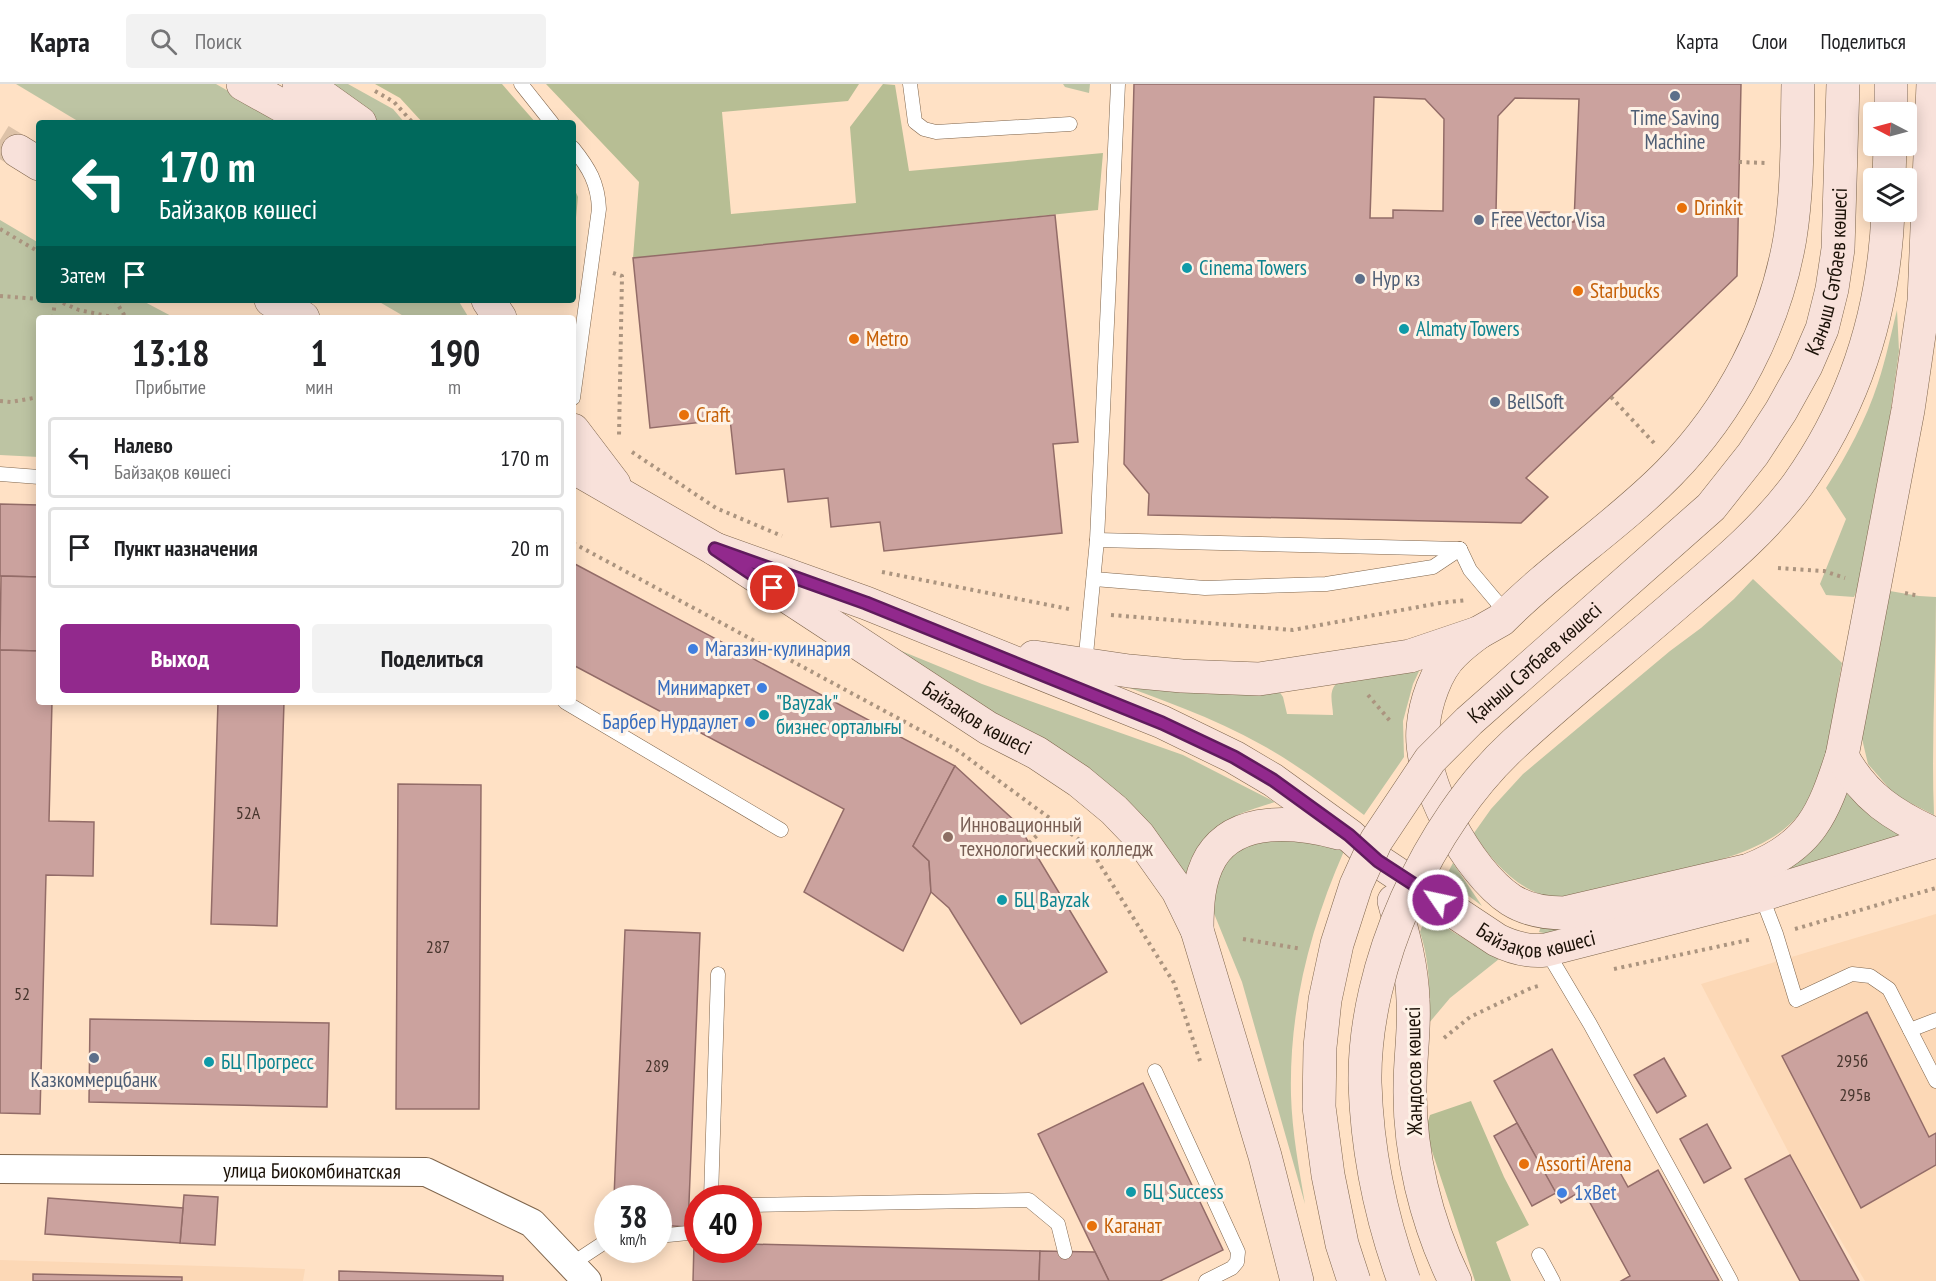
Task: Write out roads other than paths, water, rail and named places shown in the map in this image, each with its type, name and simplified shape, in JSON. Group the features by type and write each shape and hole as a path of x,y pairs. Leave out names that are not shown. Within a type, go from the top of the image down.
{"main road":[{"path":"243,84 309,120"},
{"path":"299,84 325,98 356,120"},
{"path":"1798,84 1796,174 1790,238 1765,329 1743,372 1704,433 1668,474 1501,620 1478,633 1452,654 1442,668 1427,706 1423,729 1425,755 1433,789 1466,853 1482,874 1510,899 1524,907 1550,913 1564,913 1749,870 1789,849 1808,832 1826,802 1842,756 1908,411 1927,341 1924,301 1933,84"},
{"name":"Қаныш Сәтбаев көшесі","path":"1354,1281 1342,1244 1328,1175 1319,1107 1320,1047 1325,1000 1337,944 1356,885 1376,841 1430,760 1469,721 1711,507 1753,454 1782,411 1806,366 1822,329 1832,289 1838,249 1843,84"},
{"path":"1891,84 1891,102"},
{"path":"1404,1281 1380,1203 1371,1147 1365,1082 1374,996 1402,911 1423,861 1471,789 1512,746 1737,552 1797,485 1830,434 1850,393 1868,342 1880,296 1887,222"},
{"path":"276,303 298,315"},
{"path":"576,434 623,495"},
{"name":"Байзақов көшесі","path":"576,469 715,549 988,728 1037,753 1079,781 1114,810 1139,837 1178,891 1197,930"},
{"name":"Байзақов көшесі","path":"715,549 866,603 911,614 978,648 1162,723 1234,757 1273,780 1349,835 1378,861 1497,940 1512,947 1534,952 1546,950 1761,895 1936,841"},
{"path":"978,648 1085,665 1182,676 1259,680 1410,656 1478,633"},
{"path":"1842,756 1852,774 1871,796 1897,816 1936,835"},
{"path":"1297,1281 1265,1156 1197,930 1200,890 1211,857 1223,844 1240,832 1278,824 1302,825 1349,835"},
{"name":"Жандосов көшесі","path":"1378,861 1392,895 1409,957 1414,1021 1410,1087 1414,1147 1420,1181 1455,1281"}],"street":[{"name":"улица Биокомбинатская","path":"0,1169 426,1173 532,1223 579,1273"}],"lane":[{"path":"521,84 550,120"},
{"path":"910,84 915,122 924,129 936,132 1070,124"},
{"path":"1085,665 1097,540 1118,84"},
{"path":"576,152 585,162 593,178 598,192 599,210 576,376"},
{"path":"0,474 36,477"},
{"path":"1097,540 1460,549"},
{"path":"1460,549 1470,570 1507,614"},
{"path":"1094,579 1204,588 1326,584 1433,567 1460,549"},
{"path":"570,705 780,830"},
{"path":"1761,895 1776,934 1796,1000 1852,974 1870,976 1889,989 1936,1081"},
{"path":"1546,950 1590,1024 1731,1281"},
{"path":"711,1185 718,974"},
{"path":"1910,1030 1936,1020"},
{"path":"1155,1071 1238,1252 1237,1262 1232,1268 1206,1281"},
{"path":"762,1205 1029,1200 1058,1224 1065,1252"},
{"path":"1539,1255 1553,1281"},
{"path":"579,1273 594,1256"}],"tunnel":[{"path":"0,140 18,151"}],"place":[{"name":"Time Saving Machine","path":"1675,96"},
{"name":"Drinkit","path":"1682,208"},
{"name":"Free Vector Visa","path":"1479,220"},
{"name":"Cinema Towers","path":"1187,268"},
{"name":"Нур кз","path":"1360,279"},
{"name":"Starbucks","path":"1578,291"},
{"name":"Almaty Towers","path":"1404,329"},
{"name":"Metro","path":"854,339"},
{"name":"BellSoft","path":"1495,402"},
{"name":"Craft","path":"684,415"},
{"name":"Магазин-кулинария","path":"693,649"},
{"name":"Минимаркет","path":"762,688"},
{"name":"\"Bayzak\" бизнес орталығы","path":"764,715"},
{"name":"Барбер Нурдаулет","path":"750,722"},
{"name":"Инновационный технологический колледж","path":"948,837"},
{"name":"БЦ Bayzak","path":"1002,900"},
{"name":"Казкоммерцбанк","path":"94,1058"},
{"name":"БЦ Прогресс","path":"209,1062"},
{"name":"Assorti Arena","path":"1524,1164"},
{"name":"БЦ Success","path":"1131,1192"},
{"name":"1xBet","path":"1562,1193"},
{"name":"Каганат","path":"1092,1226"}]}
